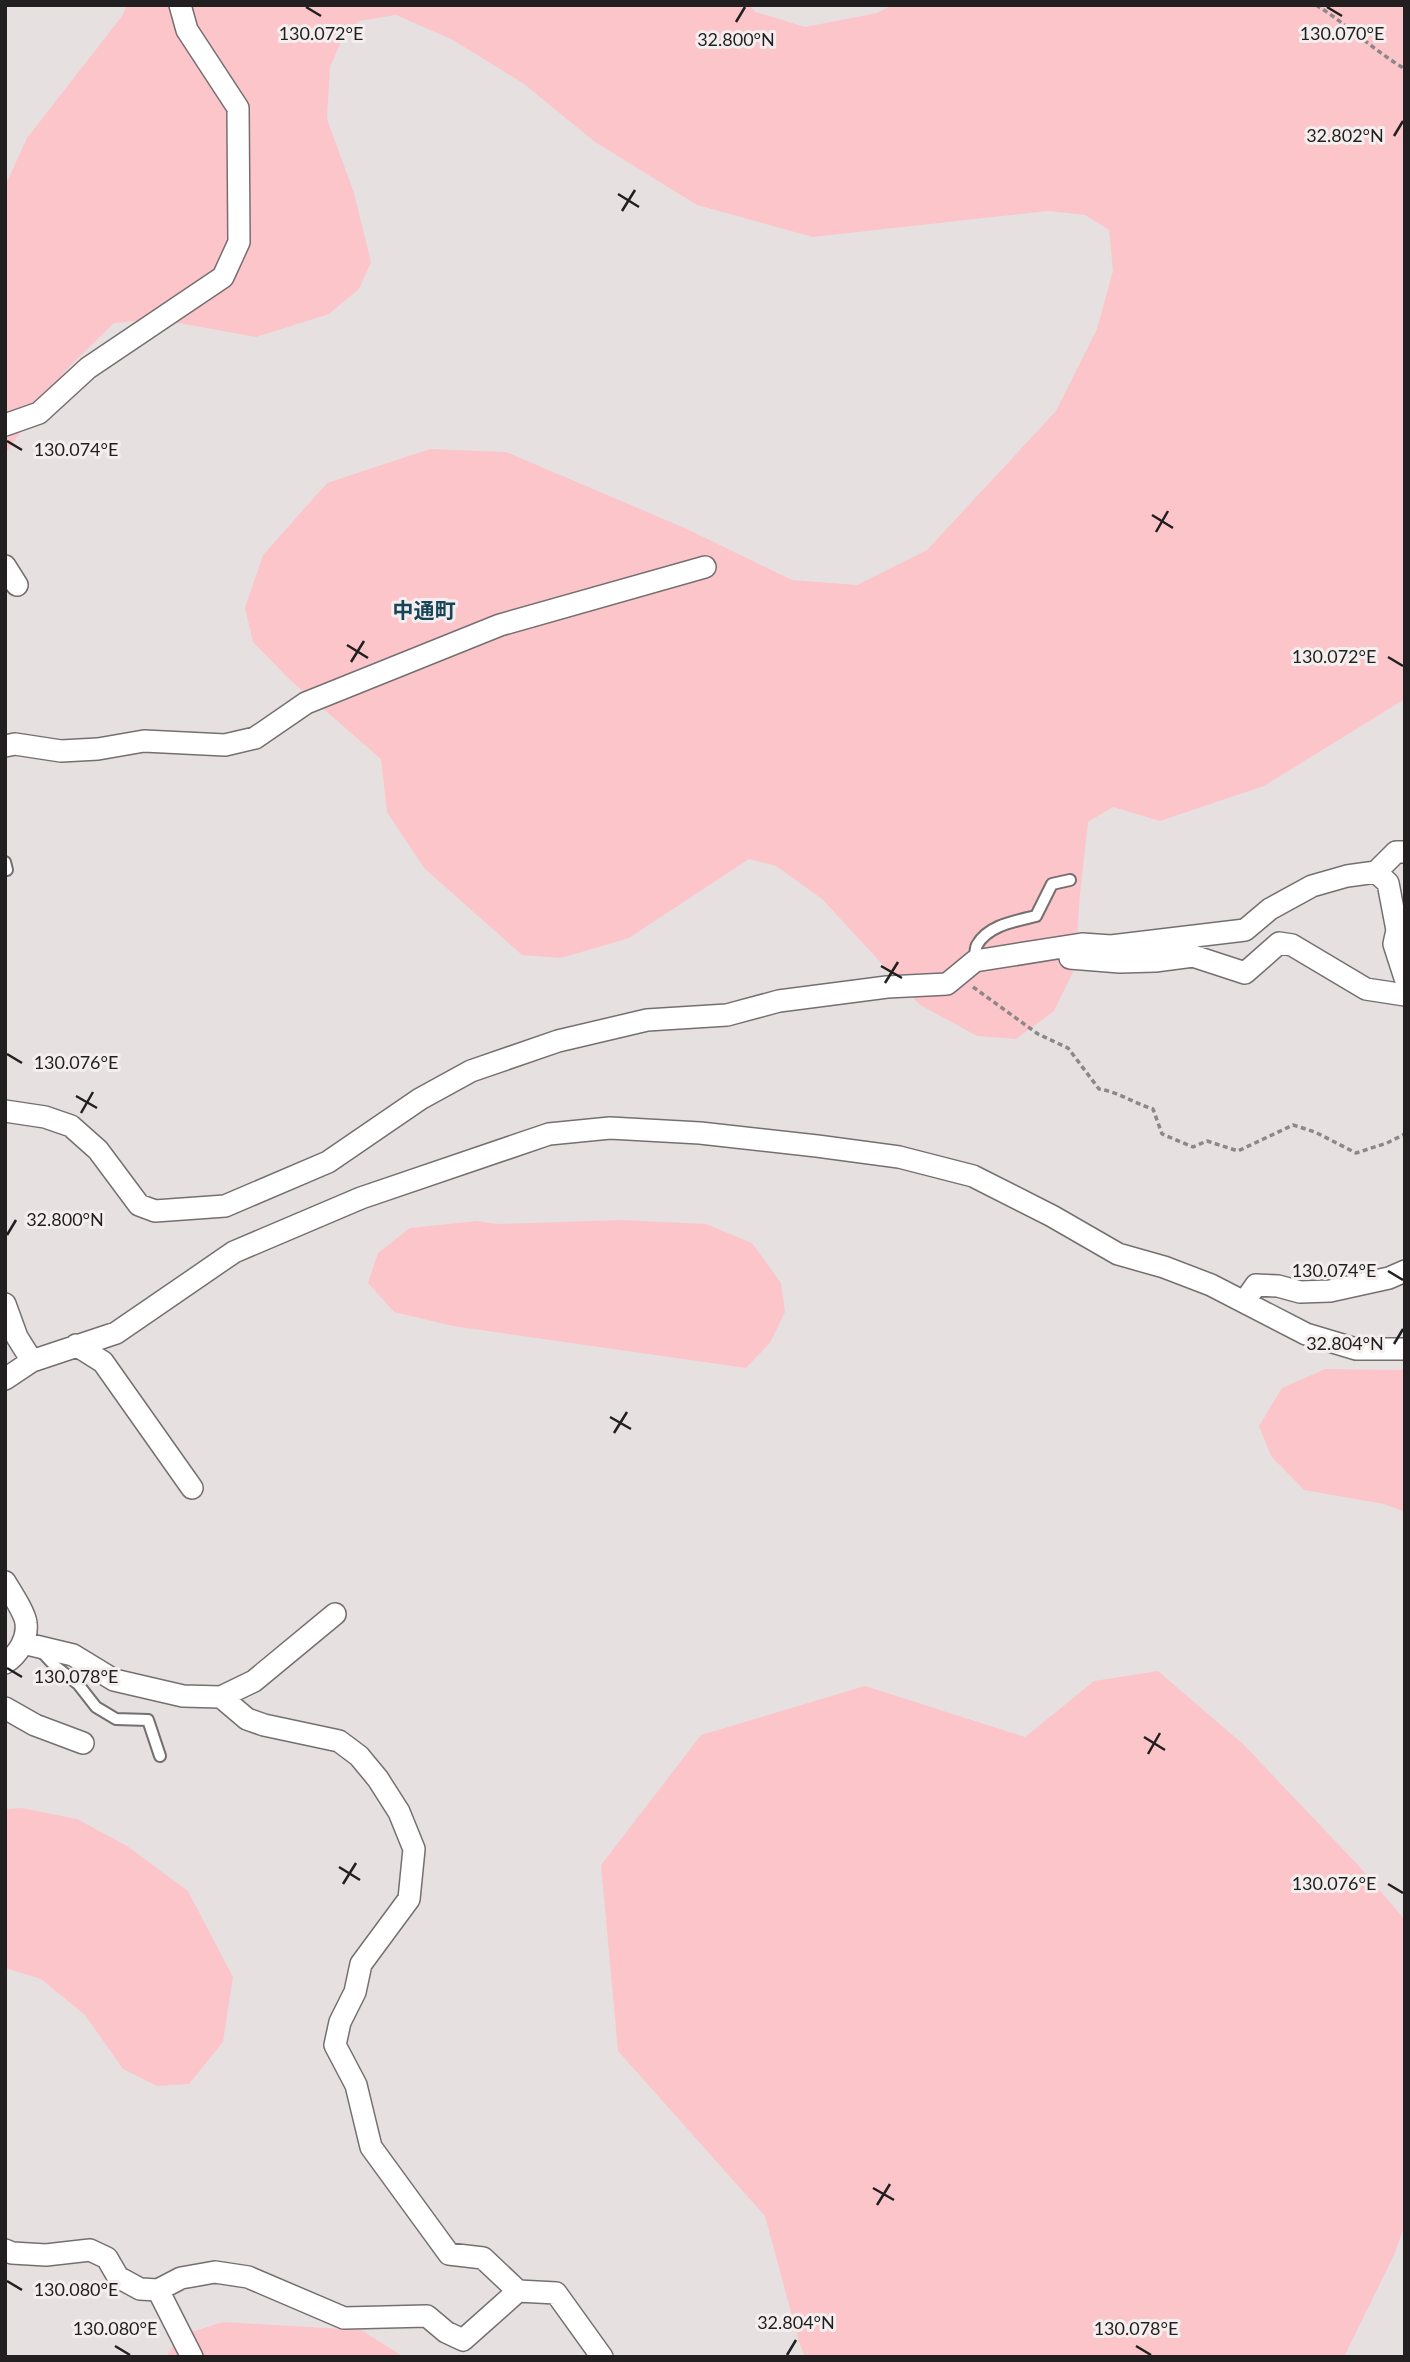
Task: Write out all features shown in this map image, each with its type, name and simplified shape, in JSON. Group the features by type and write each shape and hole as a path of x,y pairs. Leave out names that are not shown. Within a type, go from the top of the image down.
{"street":[{"path":"5,425 39,413 88,368 223,277 239,242 238,108 187,30 180,5"},
{"path":"5,566 17,585"},
{"path":"5,746 15,744 61,751 98,749 144,741 225,745 255,738 306,704 500,625 705,567"},
{"path":"5,1111 71,1126 98,1150 139,1205 155,1211 225,1206 328,1162 420,1099 471,1070 558,1041 647,1020 727,1015 779,1001 887,987 947,984 975,961 1082,944 1111,946 1245,930 1270,909 1312,886 1347,876 1376,872 1396,852 1405,852"},
{"path":"1376,872 1388,883 1401,935 1394,944 1405,978"},
{"path":"1030,953 1052,958 1120,962 1193,956 1245,973 1279,943 1292,944 1366,989 1405,995"},
{"path":"5,1379 32,1361 116,1333 234,1252 361,1198 549,1134 610,1128 700,1133 831,1147 899,1157 973,1176 1052,1216 1118,1254 1164,1267 1211,1286 1306,1334 1356,1349 1405,1349"},
{"path":"1244,1302 1256,1285 1278,1286 1300,1292 1330,1291 1389,1278 1405,1271"},
{"path":"5,1304 17,1338 32,1361"},
{"path":"76,1345 103,1362 192,1488"},
{"path":"5,1582 26,1622 17,1654 72,1656 114,1680 183,1696 221,1697 254,1681 335,1614"},
{"path":"221,1697 247,1719 339,1741 359,1756 399,1812 414,1849 409,1899 361,1964 355,1992 340,2022 335,2045 356,2085 372,2147 449,2255 483,2258 518,2291 556,2293 602,2357"},
{"path":"5,1708 35,1725 83,1743"},
{"path":"5,2250 12,2253 46,2255 90,2250 107,2258 118,2277 140,2289 158,2290 181,2278 215,2272 248,2277 344,2318 426,2316 446,2332 463,2340 518,2291"},
{"path":"158,2290 192,2357"}],"lane":[{"path":"975,961 976,946 990,931 1036,916 1052,884 1070,880"},
{"path":"17,1654 55,1666 78,1684 96,1707 116,1719 148,1720 160,1756"}],"path":[{"path":"1316,5 1405,69"},
{"path":"957,976 1038,1034 1068,1048 1099,1089 1112,1091 1134,1103 1153,1108 1162,1134 1193,1147 1207,1141 1238,1151 1293,1125 1315,1132 1356,1153 1405,1134"}],"shaded area":[{"path":"127,5 749,5 756,12 805,27 877,13 892,5 1405,5 1405,699 1264,786 1160,821 1113,807 1088,822 1075,968 1054,1011 1016,1039 977,1036 920,1005 822,899 776,866 749,859 629,938 561,958 522,955 425,869 387,812 381,759 289,679 253,642 245,608 263,555 327,483 430,449 506,452 687,529 792,580 857,585 927,550 1056,411 1097,329 1113,271 1109,230 1085,215 1048,211 813,237 697,205 595,142 524,84 453,40 396,15 359,21 342,40 330,67 327,119 354,193 371,262 359,289 329,314 256,337 156,319 114,323 65,371 5,454 5,186 27,138 122,16"},
{"path":"620,1220 706,1224 752,1243 781,1283 785,1312 770,1343 746,1368 453,1326 394,1312 368,1283 378,1253 410,1228 477,1221 497,1224"},
{"path":"1325,1369 1405,1370 1405,1512 1384,1504 1304,1490 1271,1456 1259,1426 1282,1388"},
{"path":"1158,1671 1243,1744 1358,1865 1405,1920 1405,2225 1394,2255 1344,2357 805,2357 765,2216 618,2051 601,1865 701,1735 865,1686 1025,1737 1094,1681"},
{"path":"22,1808 77,1819 127,1846 188,1891 233,1977 223,2042 189,2084 157,2086 123,2069 85,2015 41,1979 5,1968 5,1809"},
{"path":"223,2322 361,2330 404,2357 166,2357 179,2336"}],"district":[{"name":"中通町","path":"424,609"}]}
